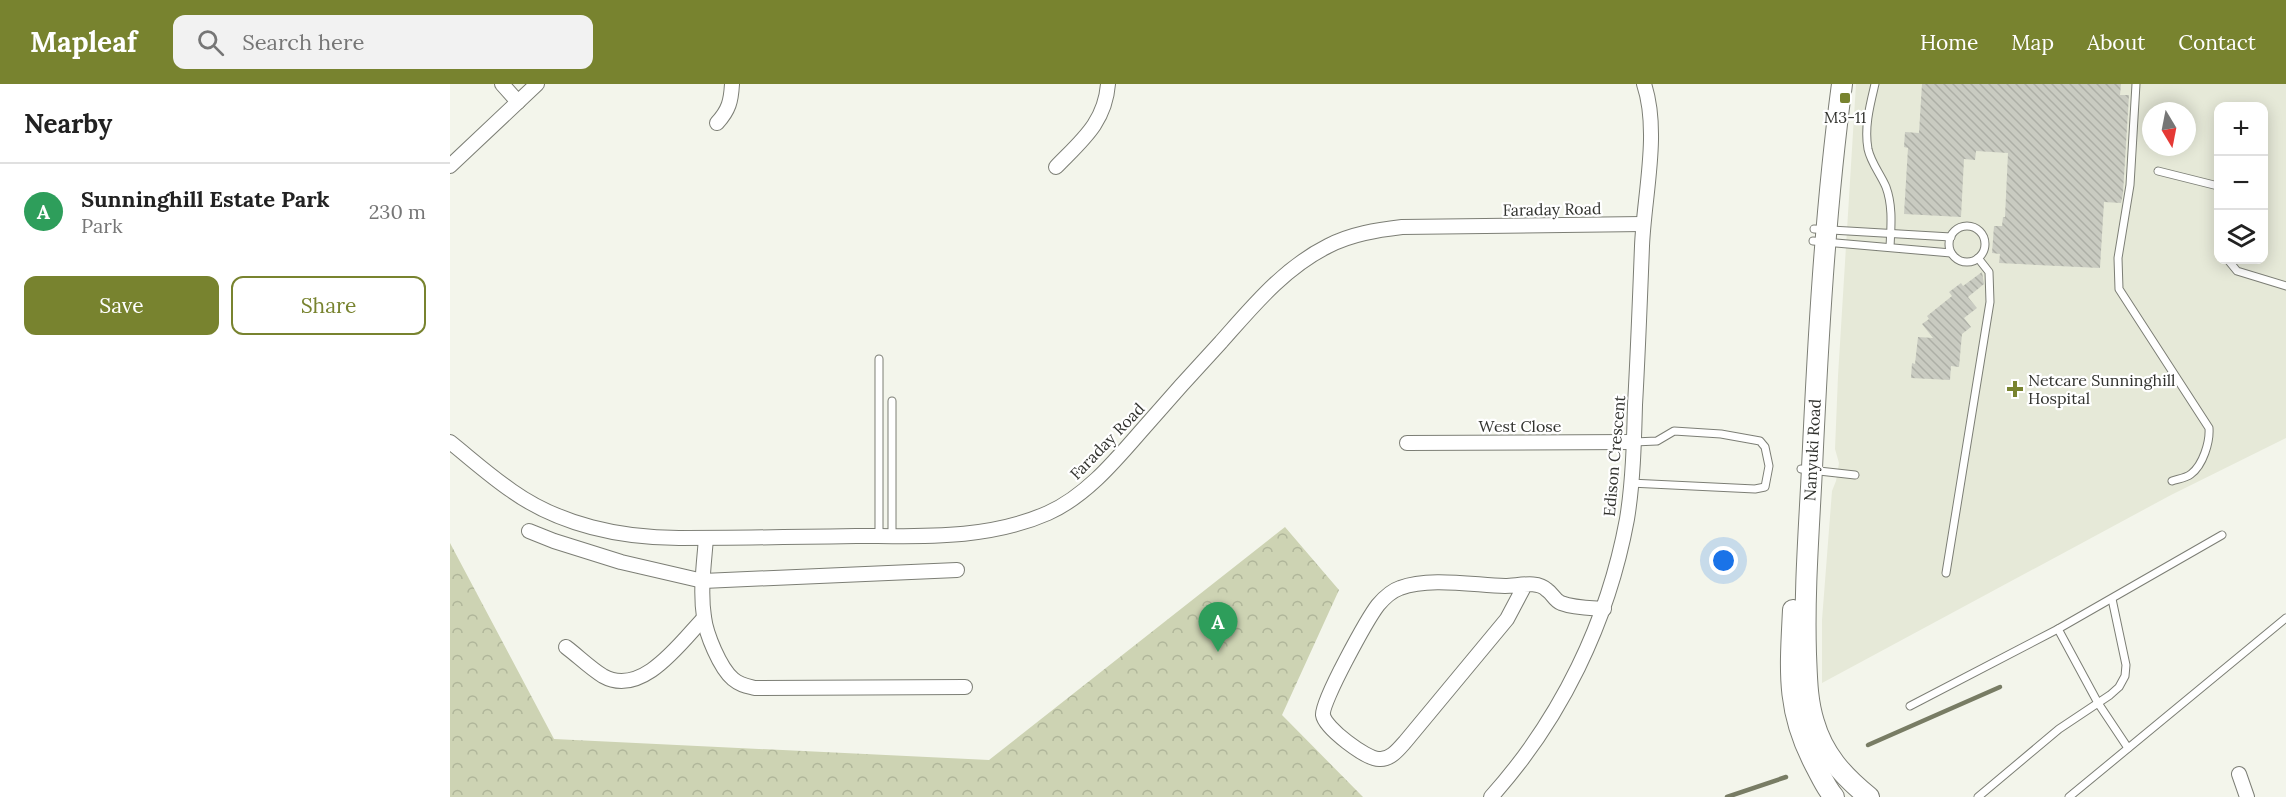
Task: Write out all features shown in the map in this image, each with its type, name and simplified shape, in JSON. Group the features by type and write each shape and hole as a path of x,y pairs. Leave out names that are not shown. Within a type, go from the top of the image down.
{"main road":[{"name":"Nanyuki Road","path":"1828,84 1806,470 1791,653 1791,688 1800,734 1831,796"},
{"name":"Nanyuki Road","path":"1819,235 1842,84"},
{"name":"Nanyuki Road","path":"1806,470 1805,607 1807,686 1810,709 1827,754 1861,791"}],"street":[{"path":"502,84 518,102"},
{"path":"450,166 537,84"},
{"path":"717,123 728,112 732,84"},
{"path":"1056,167 1093,128 1102,114 1108,84"},
{"name":"Edison Crescent","path":"1495,796 1566,692 1604,609 1615,573 1627,517 1634,442 1643,224 1651,118 1644,84"},
{"name":"Faraday Road","path":"450,442 513,492 561,517 612,533 634,536 706,538 980,533 1027,521 1064,504 1081,492 1114,461 1274,286 1305,259 1330,245 1378,230 1402,227 1643,224"},
{"name":"West Close","path":"1407,443 1634,442"},
{"path":"529,531 621,562 703,581 957,570"},
{"path":"706,538 703,581 704,618 713,646 724,667 740,684 755,688 965,687"},
{"path":"1525,585 1507,619 1405,742 1389,757 1381,760 1367,755 1337,734 1325,722 1323,707 1353,648 1376,608 1396,589 1424,583 1525,585 1545,588 1554,600 1571,606 1604,609"},
{"path":"566,647 603,676 622,681 636,678 658,666 704,618"},
{"path":"2239,774 2247,797"},
{"path":"1831,796 1861,791"}],"lane":[{"path":"1875,84 1866,138 1871,159 1885,184 1889,198 1892,213 1890,247"},
{"path":"2136,84 2130,185 2120,240 2118,282 2121,294 2209,428 2206,448 2198,467 2188,476 2172,481"},
{"path":"2158,171 2214,185"},
{"path":"1965,227 1978,231 1984,242 1983,251 1978,258 1964,262 1951,253 1949,242 1957,230 1965,227"},
{"path":"1819,235 1891,234 1951,237"},
{"path":"1819,235 1890,247 1951,253"},
{"path":"1946,573 1990,303 1989,272 1978,258"},
{"path":"2231,264 2237,271 2286,286"},
{"path":"879,359 885,536"},
{"path":"885,536 892,401"},
{"path":"1630,483 1755,489 1765,487 1769,466 1765,447 1760,441 1748,437 1674,431 1657,441 1634,442"},
{"path":"1806,470 1855,475"},
{"path":"1910,706 2058,629 2222,536"},
{"path":"1978,797 2059,729 2119,687 2125,676 2126,665 2112,599"},
{"path":"2069,797 2286,618"},
{"path":"2058,629 2098,703 2128,748"}],"shaded area":[{"name":"Netcare Sunninghill Hospital","path":"1856,84 2286,84 2286,438 2171,495 1822,683 1822,620 1832,491 1839,463 1835,449"}],"green space":[{"path":"1285,527 1339,590 1282,715 1363,797 450,797 450,543 554,739 989,760"}],"building":[{"path":"1922,84 2121,84 2120,95 2129,95 2123,193 2121,203 2104,202 2100,268 1999,263 2000,254 1992,253 1994,226 2002,226 2003,217 2005,217 2008,153 1976,151 1975,160 1964,159 1961,217 1904,214 1908,148 1904,147 1905,132 1919,133"},
{"path":"1982,272 1984,284 1968,297 1977,308 1964,318 1971,327 1962,334 1959,367 1951,366 1950,380 1911,378 1918,337 1933,338 1922,324 1929,319 1927,316 1952,296 1949,292 1961,283 1963,286"}],"waterway":[{"path":"1868,745 2000,687"},
{"path":"1727,797 1786,777"}],"place":[{"name":"M3-11","path":"1845,98"},
{"name":"Netcare Sunninghill Hospital","path":"2015,389"},
{"name":"Sunninghill Estate Park","path":"1218,652"}]}
